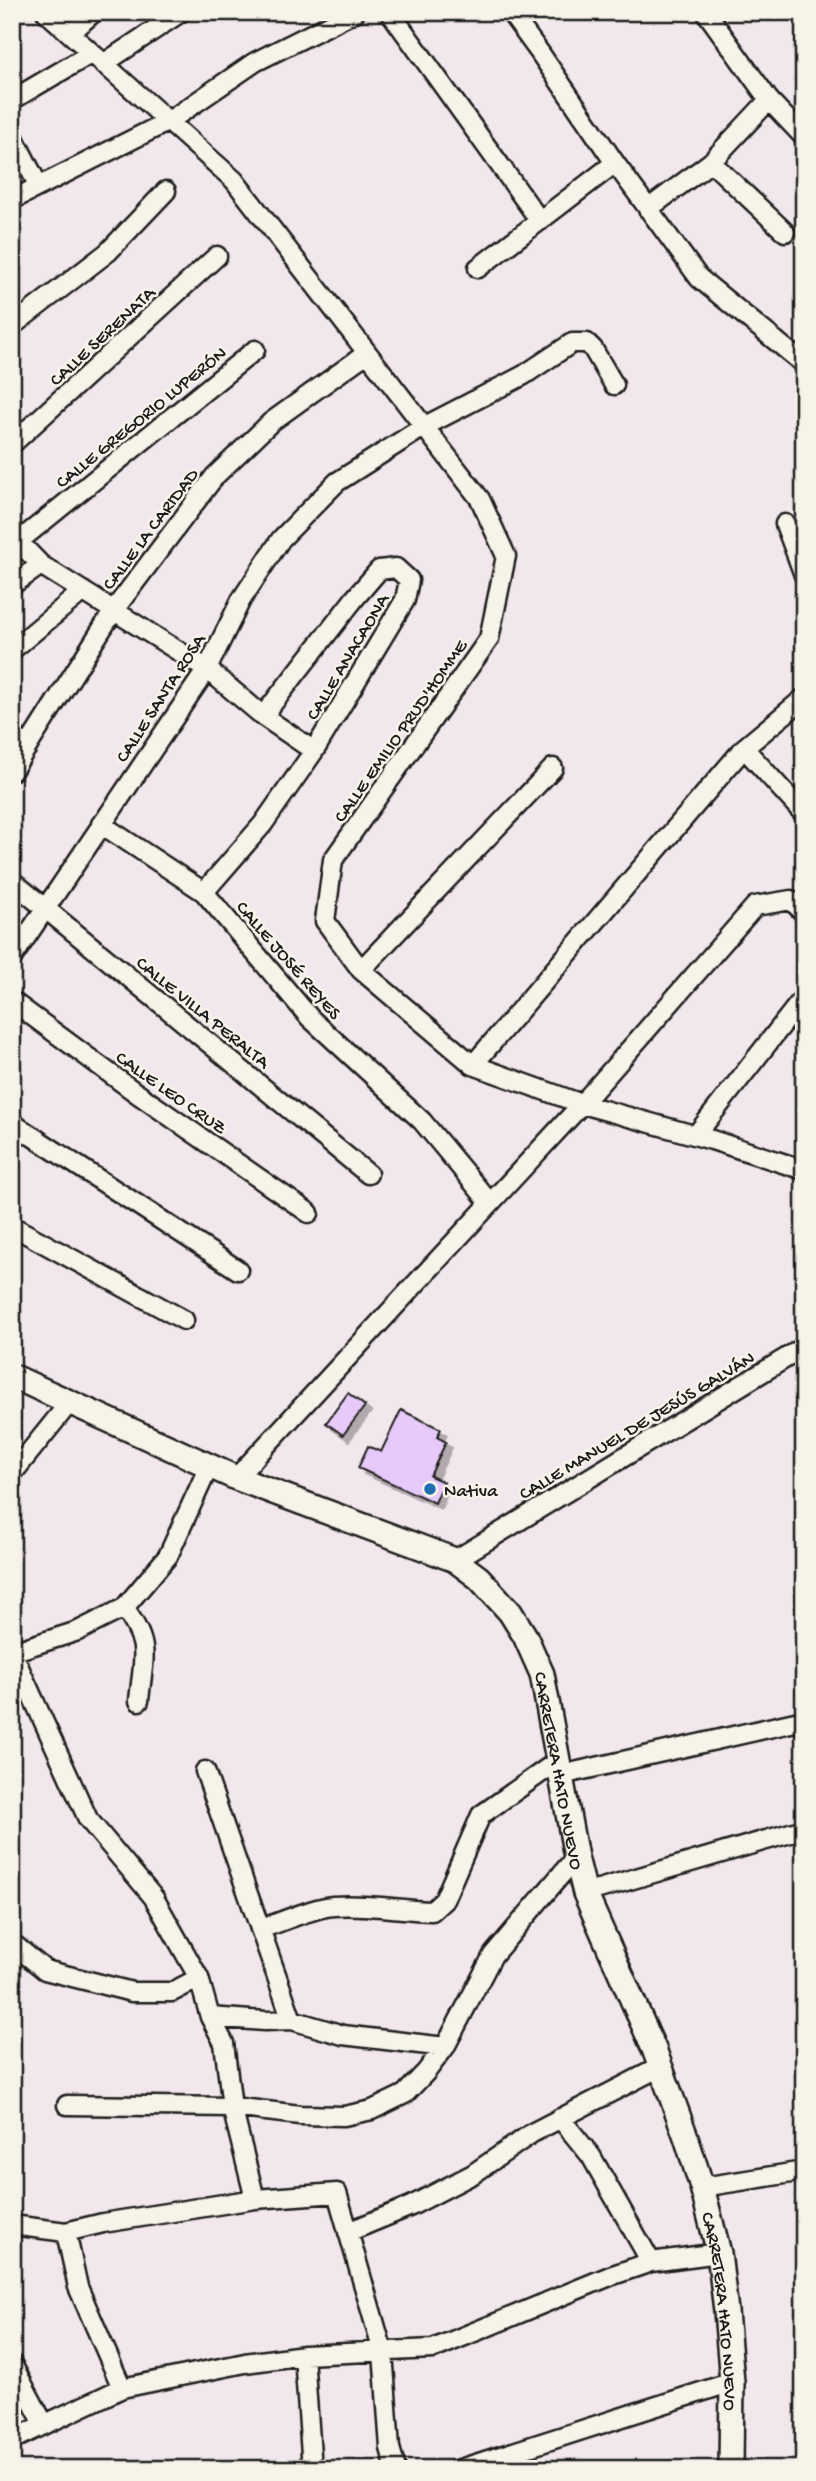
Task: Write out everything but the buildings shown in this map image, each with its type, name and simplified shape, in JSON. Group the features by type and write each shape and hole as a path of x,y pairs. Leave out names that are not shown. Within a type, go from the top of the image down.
{"main road":[{"name":"CARRETERA HATO NUEVO","path":"12,1376 236,1478 455,1560 479,1578 510,1612 542,1674 585,1893 660,2067 702,2187 719,2253 732,2382 731,2469"}],"street":[{"name":"CALLE EMILIO PRUD'HOMME","path":"46,12 234,180 480,499 506,556 489,639 333,860 325,921 360,970 473,1065 582,1104 695,1135 803,1169"},
{"path":"69,33 94,12"},
{"path":"12,100 98,58 181,12"},
{"path":"12,200 169,121 255,62 355,12"},
{"path":"390,12 540,221"},
{"path":"510,12 699,278 804,364"},
{"path":"706,12 769,100 804,137"},
{"path":"648,209 711,162 769,100"},
{"path":"12,134 38,185"},
{"path":"711,162 785,232"},
{"path":"478,268 615,163"},
{"path":"12,326 108,252 166,191"},
{"name":"CALLE SERENATA","path":"12,444 217,256"},
{"name":"CALLE SANTA ROSA","path":"12,958 207,668 241,600 281,539 337,482 425,426 524,375 572,343 587,343 593,349 614,385"},
{"name":"CALLE GREGORIO LUPERÓN","path":"15,538 256,350"},
{"name":"CALLE LA CARIDAD","path":"12,771 114,610 215,476 271,422 367,353"},
{"path":"785,524 804,575"},
{"path":"15,538 41,565 207,668 263,716 314,751"},
{"path":"12,585 41,565"},
{"name":"CALLE ANACAONA","path":"204,891 263,824 314,751 405,600 409,580 396,568 379,570 263,716"},
{"path":"12,650 83,591"},
{"path":"473,1065 744,748 800,707"},
{"path":"12,733 27,748"},
{"path":"744,748 804,814"},
{"path":"360,970 553,768"},
{"name":"CALLE JOSÉ REYES","path":"101,824 204,891 310,1018 422,1121 490,1203"},
{"name":"CALLE VILLA PERALTA","path":"12,881 368,1174"},
{"path":"236,1478 582,1104 755,906 791,900 804,913"},
{"path":"695,1135 804,997"},
{"name":"CALLE LEO CRUZ","path":"12,1001 135,1092 309,1213"},
{"path":"12,1123 238,1270"},
{"path":"12,1226 184,1320"},
{"name":"CALLE MANUEL DE JESÚS GALVÁN","path":"455,1560 804,1347"},
{"path":"12,1474 70,1402"},
{"path":"210,1464 167,1556 124,1608 78,1631 12,1652 88,1819 154,1898 199,1978 210,2017 224,2043 232,2107 255,2199"},
{"path":"124,1608 138,1628 145,1649 139,1700"},
{"path":"260,1929 330,1906 361,1905 432,1910 444,1900 481,1815 560,1768 804,1720"},
{"path":"205,1771 292,2020"},
{"path":"585,1893 804,1829"},
{"path":"67,2105 232,2107 300,2115 344,2116 372,2110 405,2094 445,2047 493,1955 576,1857"},
{"path":"12,1943 45,1970 132,1992 172,1992 199,1978"},
{"path":"210,2017 292,2020 343,2035 445,2047"},
{"path":"348,2232 411,2206 472,2174 532,2133 660,2067"},
{"path":"560,2118 591,2156 651,2262"},
{"path":"702,2187 804,2171"},
{"path":"12,2225 66,2231 255,2199 337,2193 383,2352 390,2448 396,2469"},
{"path":"66,2231 78,2287 122,2388"},
{"path":"12,2440 122,2388 245,2363 304,2355 433,2349 651,2262 719,2253"},
{"path":"304,2355 312,2469"},
{"path":"12,2364 44,2424"},
{"path":"460,2469 732,2382"}],"place":[{"name":"Nativa","path":"430,1489"}]}
